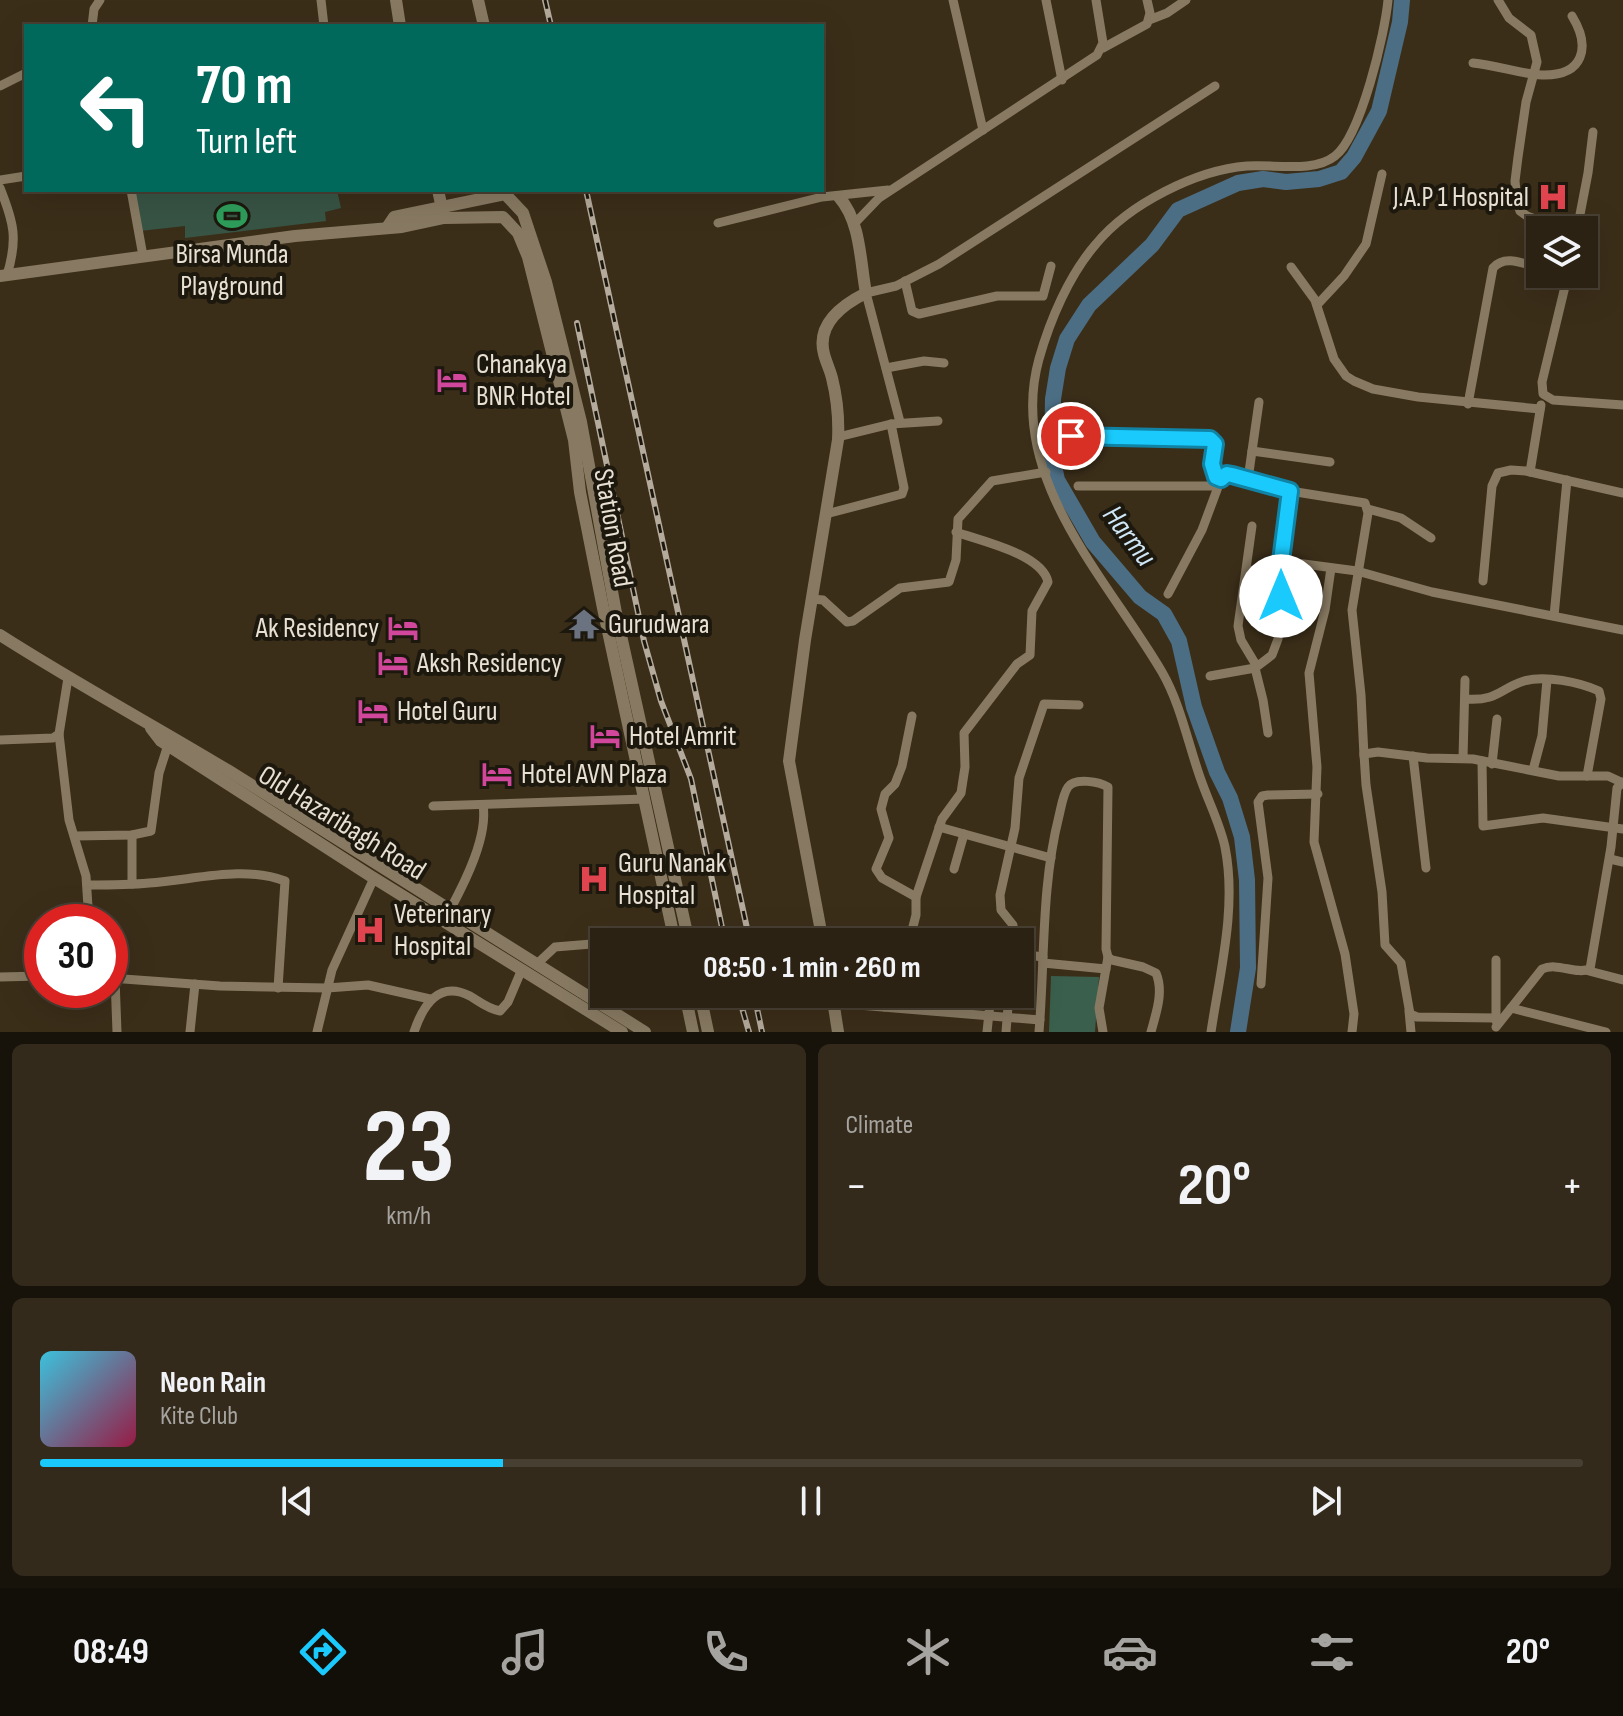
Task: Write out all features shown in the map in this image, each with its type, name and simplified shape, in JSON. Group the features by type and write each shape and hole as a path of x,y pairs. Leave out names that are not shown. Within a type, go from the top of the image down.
{"street":[{"path":"92,24 94,9 100,0"},
{"path":"321,0 324,24"},
{"path":"396,0 400,24"},
{"path":"478,0 484,24"},
{"path":"953,0 983,130"},
{"path":"1046,0 1062,80"},
{"path":"1096,0 1103,48"},
{"path":"1147,0 1149,20"},
{"path":"855,223 892,189 1062,80 1103,48 1186,0"},
{"path":"1211,1032 1230,890 1224,843 1164,675 1073,532 1046,472 1034,434 1032,393 1042,348 1071,282 1098,241 1123,220 1163,194 1203,174 1255,166 1303,167 1338,155 1369,88 1383,39 1388,0"},
{"path":"1498,0 1509,18 1531,35 1537,62 1515,187 1520,211 1527,216"},
{"path":"1473,63 1533,74 1558,73 1573,67 1580,60 1583,40 1572,16"},
{"path":"0,86 24,74"},
{"path":"820,928 789,761 838,437 832,380 823,352 825,325 866,293 905,281 939,264 1215,86"},
{"path":"1580,216 1593,132"},
{"path":"1317,305 1344,276 1366,244 1382,174"},
{"path":"0,180 24,176"},
{"path":"0,188 13,226 15,243 3,276 388,226 394,217 442,212 503,217 505,192"},
{"path":"718,223 822,197 892,189"},
{"path":"131,192 143,256"},
{"path":"438,192 442,212"},
{"path":"442,212 505,192"},
{"path":"505,192 523,213 546,282 574,394 616,613 686,928"},
{"path":"826,514 902,494 904,488 886,368 866,293 855,223 849,208 839,197"},
{"name":"Station Road","path":"503,217 518,233 528,257 574,440 580,492 672,928"},
{"path":"1468,404 1493,268 1496,263 1505,260 1526,265"},
{"path":"905,281 912,311 919,314 997,296 1043,296 1051,266"},
{"path":"1291,267 1317,305 1334,359 1346,376 1354,381 1373,389 1468,404 1540,409"},
{"path":"1530,472 1543,377 1563,288"},
{"path":"886,368 924,361 944,363"},
{"path":"1543,394 1553,400 1623,405"},
{"path":"1248,479 1259,402"},
{"path":"838,437 896,423 938,421"},
{"path":"1071,436 1210,439 1215,444 1212,470 1220,483"},
{"path":"1252,451 1330,462"},
{"path":"1483,581 1494,478 1504,470 1530,472 1623,493"},
{"path":"812,599 823,600 847,622 900,588 945,585 951,579 956,560 958,519 992,481 1046,472"},
{"path":"1168,594 1202,530 1220,483 1229,474 1290,491 1365,503 1368,509 1352,617 1364,756 1382,892 1385,945 1401,963 1411,1032"},
{"path":"1554,616 1567,480"},
{"path":"1078,486 1220,483"},
{"path":"1210,676 1255,667 1270,658 1275,649 1282,606 1281,561 1290,491"},
{"path":"1368,509 1401,518 1431,538"},
{"path":"1252,526 1238,626 1241,640 1255,667 1268,733"},
{"path":"913,928 916,897 939,827 961,793 965,767 964,733 1017,664 1030,655 1032,611 1048,582 1046,575 1031,560 956,532"},
{"path":"1281,561 1357,571 1423,590 1623,630"},
{"path":"1331,568 1308,683 1318,794 1314,842 1345,954 1354,1014 1352,1032"},
{"path":"0,635 68,678 166,732 645,1032"},
{"path":"68,678 59,734 67,808 87,885 88,904"},
{"path":"1463,758 1465,680"},
{"path":"1533,770 1542,736 1547,680"},
{"path":"1466,699 1491,699 1524,681 1547,680 1595,689 1601,694 1587,776"},
{"path":"1013,928 1000,902 1019,778 1044,704 1079,705"},
{"path":"912,716 902,766 882,802 882,816 889,838 876,869 882,878 916,897"},
{"path":"1497,719 1487,762 1483,826 1543,818 1618,830"},
{"path":"149,725 161,741 522,969 611,1030"},
{"path":"149,725 167,729 652,1032"},
{"name":"Old Hazaribagh Road","path":"149,725 161,737 630,1032"},
{"path":"0,740 53,738 59,734"},
{"path":"75,836 132,835 151,831 159,773 168,745"},
{"path":"1364,756 1372,751 1463,758 1559,776 1608,776 1622,782 1617,792 1618,830 1589,971"},
{"path":"1413,756 1426,868"},
{"path":"1039,1032 1046,888 1056,825 1068,787 1077,781 1106,785 1109,792 1105,934 1108,957 1099,1008 1103,1032"},
{"path":"1261,984 1268,878 1258,802 1262,796 1268,795 1318,794"},
{"path":"433,806 645,799"},
{"path":"451,908 465,883 482,832 485,818 483,805"},
{"path":"939,827 1051,858"},
{"path":"954,869 964,834"},
{"path":"132,835 132,884"},
{"path":"1610,859 1623,862"},
{"path":"87,885 246,874 285,881 278,988"},
{"path":"317,1032 332,970 374,878"},
{"path":"539,962 555,947 590,944"},
{"path":"1108,957 1156,973 1160,985 1159,997 1151,1032"},
{"path":"1034,958 1106,969"},
{"path":"1496,960 1496,1025"},
{"path":"1496,1025 1538,973 1547,967 1589,971 1623,980"},
{"path":"414,1032 430,999 444,992 452,991 471,997 490,1009 500,1011 508,1002 522,969"},
{"path":"0,977 24,976"},
{"path":"128,979 278,988 368,985 430,999"},
{"path":"190,1032 195,984"},
{"path":"115,1008 117,1032"},
{"path":"688,1008 693,1032"},
{"path":"703,1008 708,1032"},
{"path":"834,1008 838,1032"},
{"path":"898,1008 1040,1020"},
{"path":"987,1032 989,1008"},
{"path":"1006,1032 1008,1008"},
{"path":"1511,1008 1606,1032"},
{"path":"1409,1011 1417,1017 1496,1025"}],"green space":[{"name":"Birsa Munda Playground","path":"134,192 337,192 341,208 325,212 326,221 185,238 185,226 140,231"},
{"path":"1051,976 1099,977 1095,1032 1049,1032"}],"waterway":[{"name":"Harmu","path":"1238,1032 1248,968 1247,880 1242,837 1194,707 1179,641 1164,614 1140,597 1093,542 1057,480 1052,455 1053,399 1067,339 1089,305 1152,245 1178,210 1238,183 1263,179 1286,182 1319,179 1341,172 1354,157 1379,111 1400,22 1402,0"}],"railway":[{"path":"545,0 551,24"},
{"path":"586,192 747,928"},
{"path":"577,323 644,641 661,701 691,779 722,928"},
{"path":"742,1008 749,1032"},
{"path":"757,1008 762,1032"}],"place":[{"name":"J.A.P 1 Hospital","path":"1553,197"},
{"name":"Birsa Munda Playground","path":"232,216"},
{"name":"Chanakya BNR Hotel","path":"452,380"},
{"name":"Gurudwara","path":"584,624"},
{"name":"Ak Residency","path":"403,628"},
{"name":"Aksh Residency","path":"393,663"},
{"name":"Hotel Guru","path":"373,711"},
{"name":"Hotel Amrit","path":"605,736"},
{"name":"Hotel AVN Plaza","path":"497,774"},
{"name":"Guru Nanak Hospital","path":"594,879"},
{"name":"Veterinary Hospital","path":"370,930"}],"route":[{"path":"1071,436 1210,439 1215,444 1212,470 1216,477 1221,479 1227,474 1290,491 1281,561 1281,596"}]}
